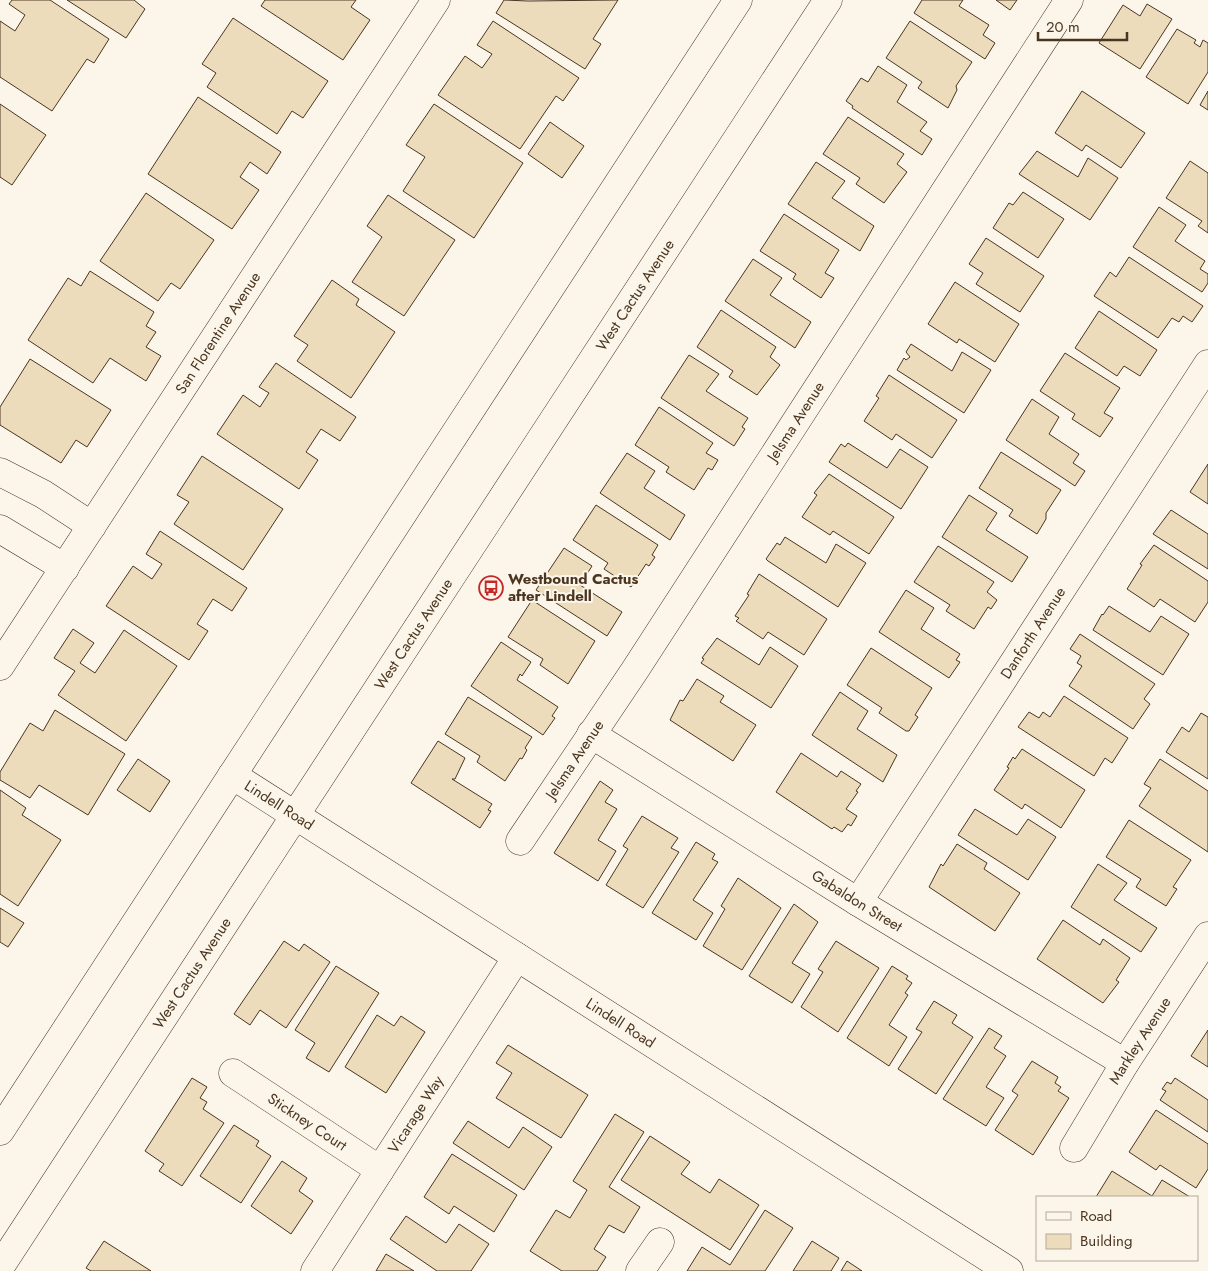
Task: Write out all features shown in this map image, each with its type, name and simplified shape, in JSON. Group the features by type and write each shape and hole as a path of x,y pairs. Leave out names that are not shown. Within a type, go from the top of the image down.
{"street":[{"name":"San Florentine Avenue","path":"0,666 436,0"},
{"path":"0,1131 738,0"},
{"name":"West Cactus Avenue","path":"0,1268 294,815 828,0"},
{"name":"Jelsma Avenue","path":"520,840 635,670 1069,0"},
{"name":"Danforth Avenue","path":"858,902 1208,364"},
{"path":"0,472 42,494 92,526"},
{"path":"0,529 65,568"},
{"name":"Gabaldon Street","path":"591,734 858,902 1125,1063"},
{"name":"Lindell Road","path":"232,775 1009,1271"},
{"name":"Markley Avenue","path":"1074,1148 1125,1063 1201,963 1208,936"},
{"name":"Vicarage Way","path":"315,1271 517,957"},
{"name":"Stickney Court","path":"233,1073 380,1170"},
{"path":"640,1271 660,1242"}],"building":[{"path":"12,0 50,0 109,39 94,63 87,59 52,111 0,77 0,21 15,31 25,15 9,4"},
{"path":"67,0 134,0 145,9 126,38"},
{"path":"265,0 356,0 351,7 370,20 343,60 261,6"},
{"path":"504,0 618,0 593,39 601,44 585,69 496,13"},
{"path":"922,0 963,0 959,6 989,25 983,35 995,43 985,59 914,13"},
{"path":"996,0 1017,0 1010,10"},
{"path":"1147,4 1172,19 1140,69 1099,43 1123,5 1140,16"},
{"path":"233,18 328,81 303,118 292,111 277,134 207,87 216,73 202,64"},
{"path":"493,21 579,78 563,101 556,96 520,149 438,95 465,56 482,68 492,54 477,45"},
{"path":"910,21 972,62 956,86 957,90 948,108 918,88 922,82 886,58"},
{"path":"1177,29 1196,40 1194,43 1200,47 1203,40 1208,43 1208,72 1188,104 1146,77"},
{"path":"878,66 907,85 897,102 927,122 920,131 932,139 922,155 852,108 853,106 846,101 861,78 868,82"},
{"path":"1082,91 1145,133 1121,168 1086,145 1082,151 1055,133"},
{"path":"1208,91 1208,110 1200,105"},
{"path":"198,97 281,152 267,174 250,162 240,177 259,190 232,229 148,174"},
{"path":"0,104 46,135 12,185 0,177"},
{"path":"434,104 523,163 474,238 403,191 425,157 406,145"},
{"path":"848,117 904,154 897,164 907,172 884,203 856,184 860,178 823,154"},
{"path":"550,122 584,146 562,178 528,154"},
{"path":"1037,151 1078,177 1088,158 1118,178 1090,220 1019,174"},
{"path":"1190,161 1208,173 1208,233 1198,226 1202,221 1166,198"},
{"path":"816,162 845,181 832,198 874,226 860,251 788,204"},
{"path":"1023,192 1064,219 1038,258 993,228 1009,203 1013,205"},
{"path":"146,193 214,240 180,289 171,283 158,301 100,261"},
{"path":"388,195 455,240 404,316 352,282 382,237 367,226"},
{"path":"1159,207 1186,225 1175,241 1205,261 1200,269 1208,274 1208,283 1202,292 1133,247"},
{"path":"784,214 839,250 825,273 834,278 821,298 793,279 796,274 760,251"},
{"path":"986,238 1044,276 1020,312 976,284 983,273 969,264"},
{"path":"1129,257 1203,306 1192,322 1183,316 1179,322 1172,318 1158,338 1094,296 1110,272 1116,277"},
{"path":"753,259 782,278 770,295 811,322 795,348 725,301"},
{"path":"90,271 154,312 146,326 156,332 146,347 161,356 146,381 110,358 93,383 28,340 68,278 81,286"},
{"path":"332,280 359,299 356,305 395,332 351,398 297,361 308,345 294,336"},
{"path":"955,282 1019,324 995,362 959,339 957,343 928,324"},
{"path":"721,310 776,347 770,357 780,365 757,395 729,377 733,371 697,347"},
{"path":"1099,311 1157,350 1140,376 1124,366 1117,376 1075,348"},
{"path":"911,344 952,371 962,352 991,370 964,413 897,370 904,358 906,360 910,357 906,352"},
{"path":"1065,353 1120,388 1104,413 1113,418 1100,437 1072,419 1075,414 1040,391"},
{"path":"689,355 719,374 706,391 748,418 742,427 745,429 734,446 661,398"},
{"path":"30,359 111,410 87,447 76,440 61,463 0,425 0,407"},
{"path":"276,363 356,417 340,441 321,429 306,452 318,460 299,489 217,434 243,395 260,407 269,393 259,387"},
{"path":"889,375 957,420 932,458 896,434 892,440 864,421 879,398 876,396"},
{"path":"1032,399 1059,417 1049,434 1079,454 1073,463 1085,471 1075,486 1006,440"},
{"path":"659,407 713,443 706,453 718,460 712,470 708,468 694,490 666,472 669,467 635,445"},
{"path":"848,443 887,468 900,449 928,467 901,509 829,462 841,444 845,447"},
{"path":"1001,452 1061,490 1046,513 1046,519 1037,534 1009,516 1013,510 979,488"},
{"path":"627,453 655,471 644,488 685,515 670,540 600,493"},
{"path":"202,456 283,509 243,570 174,524 189,502 177,495"},
{"path":"1208,464 1208,504 1190,492"},
{"path":"829,474 894,517 869,554 833,531 830,535 802,517 817,495 814,493"},
{"path":"969,495 997,513 986,530 1028,557 1012,582 942,537"},
{"path":"596,505 658,545 652,555 655,557 649,566 646,564 631,587 604,569 608,563 573,540"},
{"path":"1171,510 1208,534 1208,569 1153,534"},
{"path":"160,531 247,588 232,611 213,599 197,624 208,631 189,660 106,606 133,566 152,579 162,564 146,554"},
{"path":"785,537 826,563 836,544 866,563 838,607 766,559 777,543 780,545"},
{"path":"1154,545 1208,581 1208,602 1195,622 1160,599 1154,607 1127,589 1142,565 1140,564"},
{"path":"938,546 994,582 987,592 997,600 991,609 988,607 974,629 946,611 950,605 914,582"},
{"path":"564,548 592,566 580,585 622,612 607,636 536,590"},
{"path":"759,574 827,619 804,655 768,632 763,639 736,621 739,618 735,616 749,595 747,594"},
{"path":"906,590 934,608 921,629 960,654 956,660 960,662 949,678 879,632"},
{"path":"532,600 595,641 568,684 540,665 543,659 508,637"},
{"path":"1109,606 1150,632 1161,616 1189,634 1163,675 1093,630"},
{"path":"73,629 94,643 80,663 95,673 124,630 177,666 126,741 58,695 75,671 54,658"},
{"path":"1080,634 1155,684 1144,699 1150,704 1133,729 1069,686 1082,666 1077,663 1081,656 1070,649"},
{"path":"717,638 759,665 770,647 798,666 771,708 701,663 704,659 702,658"},
{"path":"501,642 531,662 517,680 558,707 552,716 555,718 543,735 471,686"},
{"path":"871,648 932,688 915,715 918,717 909,731 906,731 879,713 882,708 847,685"},
{"path":"697,679 724,696 720,702 756,725 733,761 670,720 680,700 683,701"},
{"path":"840,692 868,711 857,729 897,755 883,782 812,735"},
{"path":"1064,696 1128,738 1112,763 1105,758 1094,776 1018,727 1029,712 1039,718 1043,712 1050,717"},
{"path":"468,697 532,737 525,748 527,750 522,759 520,758 505,781 477,762 480,756 445,734"},
{"path":"55,710 125,754 88,815 39,785 30,798 0,780 0,772 30,723 43,731"},
{"path":"1201,713 1208,717 1208,779 1166,752 1182,727 1189,732"},
{"path":"438,741 465,758 455,779 452,779 492,804 488,810 491,811 480,828 411,783"},
{"path":"1022,749 1085,790 1061,828 1025,804 1022,809 994,790 1009,768 1007,767 1013,757 1015,759"},
{"path":"801,753 837,777 841,771 861,784 856,791 858,792 846,809 857,816 851,826 848,824 842,832 834,827 832,829 776,792"},
{"path":"138,759 170,781 150,812 117,790"},
{"path":"1160,759 1208,791 1208,852 1139,806 1151,788 1144,784"},
{"path":"600,781 613,790 605,802 617,809 598,840 616,851 598,881 554,853"},
{"path":"0,790 26,808 22,815 61,840 18,906 0,894"},
{"path":"975,809 1017,835 1028,819 1056,837 1028,880 958,835"},
{"path":"642,816 678,838 671,848 679,852 643,908 606,885 628,849 623,846"},
{"path":"1129,820 1191,860 1173,887 1177,889 1166,906 1136,887 1141,879 1106,857"},
{"path":"696,842 715,854 712,859 718,862 693,900 713,913 696,940 652,913"},
{"path":"957,844 987,863 984,869 1020,893 995,931 929,887 941,864 943,866"},
{"path":"1098,864 1127,883 1114,900 1157,928 1141,952 1071,907"},
{"path":"738,878 781,908 742,970 703,946 725,909 721,906"},
{"path":"794,904 818,922 792,963 810,974 792,1003 749,976"},
{"path":"0,908 24,923 8,947 0,942"},
{"path":"1063,920 1100,945 1103,939 1130,958 1116,980 1119,982 1103,1003 1037,959"},
{"path":"284,941 299,951 304,944 330,962 286,1028 260,1010 250,1025 234,1014"},
{"path":"836,941 879,968 838,1032 801,1007 823,972 818,969"},
{"path":"336,966 379,993 329,1072 306,1058 315,1043 295,1030"},
{"path":"892,966 908,976 906,979 912,983 905,993 908,995 889,1025 907,1037 889,1066 847,1038"},
{"path":"934,1001 957,1015 952,1023 973,1037 936,1094 898,1069 922,1032 916,1029"},
{"path":"377,1015 394,1026 401,1016 425,1032 386,1093 345,1067"},
{"path":"989,1028 1002,1036 994,1048 1006,1056 986,1087 1004,1098 986,1126 943,1099"},
{"path":"1208,1030 1208,1067 1191,1056"},
{"path":"508,1045 588,1095 561,1138 496,1098 512,1073 496,1063"},
{"path":"1032,1061 1058,1077 1055,1083 1061,1087 1058,1091 1069,1098 1033,1155 995,1130 1018,1095 1012,1091"},
{"path":"192,1078 207,1087 200,1098 207,1102 203,1109 224,1123 182,1186 159,1171 164,1164 145,1151"},
{"path":"1175,1078 1208,1100 1208,1132 1160,1100 1166,1091 1162,1089 1167,1082 1171,1084"},
{"path":"1156,1110 1208,1144 1208,1169 1196,1188 1160,1165 1156,1170 1129,1152"},
{"path":"615,1114 644,1132 609,1187 640,1207 624,1233 609,1225 594,1249 606,1257 597,1271 562,1271 530,1251 556,1210 570,1218 587,1190 573,1181"},
{"path":"468,1121 509,1148 523,1127 552,1147 524,1190 453,1143"},
{"path":"234,1125 259,1141 256,1146 271,1156 241,1203 200,1176"},
{"path":"650,1136 690,1162 681,1174 710,1193 719,1179 759,1205 730,1250 621,1180"},
{"path":"452,1154 517,1195 494,1232 454,1206 449,1214 424,1197"},
{"path":"282,1161 307,1178 299,1191 313,1201 291,1234 251,1206"},
{"path":"1112,1171 1152,1196 1097,1196"},
{"path":"1162,1180 1188,1196 1152,1196"},
{"path":"765,1210 793,1228 765,1271 687,1271 702,1247 730,1265"},
{"path":"406,1216 446,1243 459,1224 489,1244 471,1271 437,1271 390,1239"},
{"path":"104,1241 151,1271 91,1271 86,1268"},
{"path":"812,1241 839,1258 831,1271 793,1271"},
{"path":"386,1254 414,1271 376,1271"},
{"path":"847,1261 862,1271 841,1271"}],"place":[{"name":"Westbound Cactus after Lindell","path":"491,588"}]}
